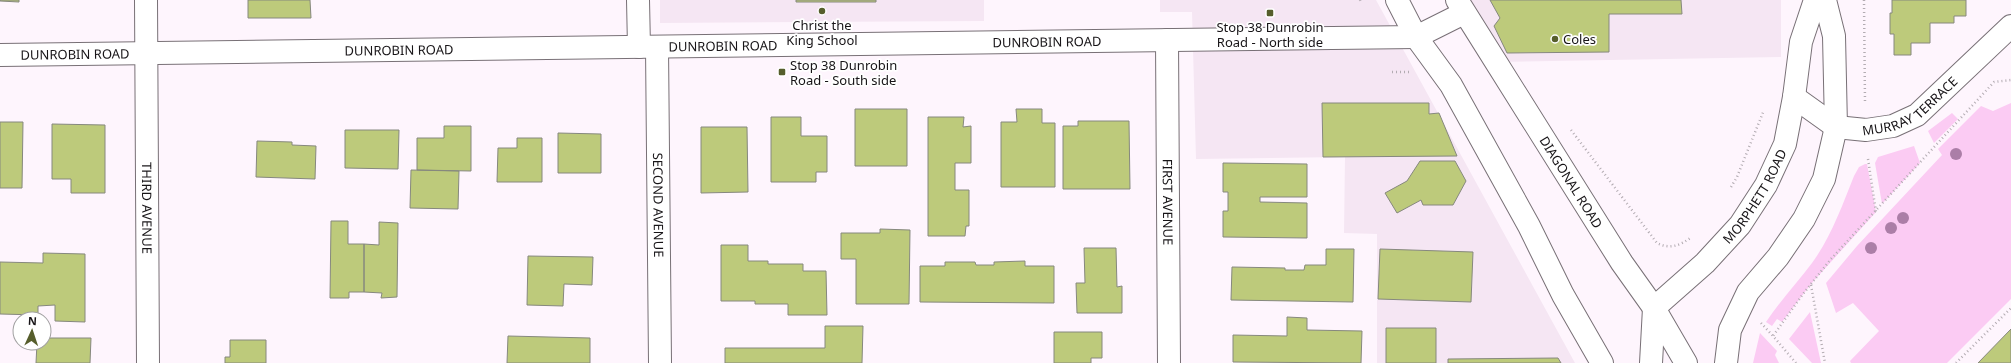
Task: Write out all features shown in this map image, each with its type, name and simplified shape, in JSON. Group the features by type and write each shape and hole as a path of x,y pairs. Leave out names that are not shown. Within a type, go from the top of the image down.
{"street":[{"name":"THIRD AVENUE","path":"146,0 148,363"},
{"name":"SECOND AVENUE","path":"638,0 648,47 660,363"},
{"path":"1397,0 1416,37 1451,85 1529,226 1564,295 1602,363"},
{"name":"MORPHETT ROAD","path":"1654,308 1705,263 1740,225 1766,185 1785,144 1794,97 1801,42 1815,0"},
{"path":"1726,363 1730,330 1748,292 1778,256 1804,219 1824,179 1836,127 1834,36 1825,0"},
{"name":"DUNROBIN ROAD","path":"0,56 1416,37 1460,7"},
{"name":"DIAGONAL ROAD","path":"1460,7 1622,262 1654,308 1686,363"},
{"name":"MURRAY TERRACE","path":"1836,127 1871,130 1893,126 1917,115 2011,26"},
{"name":"FIRST AVENUE","path":"1167,40 1169,363"},
{"path":"1794,97 1836,127"},
{"path":"1652,363 1654,308"}],"path":[{"path":"1864,0 1866,105"},
{"path":"1773,336 1811,284 1994,82 2011,80"},
{"path":"1729,190 1737,178 1766,106"},
{"path":"1868,159 1876,212"},
{"path":"1652,238 1663,246 1670,247 1676,246 1694,235"},
{"path":"1811,284 1825,363"},
{"path":"1956,363 2011,308"},
{"path":"1758,320 1796,363"}],"shaded area":[{"name":"Christ the King School","path":"660,0 984,0 984,21 660,23"},
{"path":"1160,0 1376,0 1575,363 1377,363 1377,234 1344,233 1345,157 1196,159 1192,12 1160,12"},
{"path":"1469,0 1781,0 1781,57 1500,62"},
{"path":"2011,103 2011,299 1947,363 1851,363 1850,361 1879,331 1853,303 1836,313 1826,283 1857,246 1942,155 1938,149 1981,106 1993,111"},
{"path":"1952,113 1958,119 1934,143 1928,131"},
{"path":"1914,146 1920,163 1882,204 1875,163 1878,157"},
{"path":"1867,164 1876,212 1811,284 1782,322 1777,319 1772,326 1766,322 1819,253 1836,221 1854,176 1859,167"},
{"path":"1810,312 1821,363 1812,363 1789,339"},
{"path":"1760,333 1777,351 1775,355 1779,363 1753,363"}],"building":[{"path":"19,0 19,2 0,1"},
{"path":"248,0 310,0 311,18 248,18"},
{"path":"796,0 876,0 876,2 796,2"},
{"name":"Coles","path":"1490,0 1681,0 1682,14 1609,14 1609,52 1507,53 1494,26 1500,18"},
{"path":"1892,0 1966,0 1966,16 1954,16 1954,23 1930,23 1930,43 1911,43 1911,55 1894,55 1894,34 1890,34 1890,13 1892,13"},
{"path":"1322,103 1429,103 1429,114 1439,113 1457,156 1323,157"},
{"path":"855,109 907,109 907,166 855,166"},
{"path":"1016,109 1042,109 1042,123 1055,123 1055,187 1001,187 1001,122 1017,122"},
{"path":"771,117 801,117 801,136 827,136 827,172 816,172 816,182 771,182"},
{"path":"928,117 964,117 963,127 971,126 971,163 955,163 955,190 969,190 969,226 966,226 965,236 928,236"},
{"path":"1078,121 1129,121 1130,189 1063,189 1063,126 1078,126"},
{"path":"0,122 23,122 22,188 0,188"},
{"path":"52,124 105,125 105,193 71,193 71,179 52,179"},
{"path":"444,126 471,126 471,171 417,170 417,138 444,138"},
{"path":"701,127 747,127 748,192 701,193"},
{"path":"345,130 399,130 398,169 345,168"},
{"path":"558,133 601,134 601,173 558,173"},
{"path":"517,138 542,138 542,182 497,182 498,148 517,148"},
{"path":"257,141 292,142 292,145 316,146 315,179 256,177"},
{"path":"1420,161 1455,161 1466,181 1453,205 1423,205 1421,200 1397,213 1385,193 1407,181"},
{"path":"1223,163 1307,164 1307,197 1260,197 1260,202 1307,203 1307,238 1223,237 1223,211 1228,211 1228,192 1223,192"},
{"path":"411,170 459,171 458,209 410,208"},
{"path":"331,221 348,221 348,244 364,244 364,292 349,292 349,298 330,298"},
{"path":"379,222 398,223 397,297 381,298 382,293 364,292 364,244 379,245"},
{"path":"880,229 910,230 909,304 856,304 856,259 841,259 841,233 880,233"},
{"path":"721,245 748,245 748,261 768,261 768,264 803,264 803,271 826,271 827,315 788,315 788,304 755,304 755,301 721,301"},
{"path":"1084,248 1116,248 1117,287 1122,286 1122,313 1077,313 1076,283 1085,283"},
{"path":"1326,249 1354,249 1353,302 1231,300 1232,267 1285,268 1285,270 1304,270 1305,265 1326,265"},
{"path":"1380,249 1473,252 1471,302 1378,299"},
{"path":"43,253 85,254 85,322 55,321 55,305 38,306 38,311 12,311 12,314 0,314 0,262 43,263"},
{"path":"528,256 593,257 592,285 564,284 563,306 527,305"},
{"path":"1025,261 1025,266 1054,266 1054,303 920,302 920,266 945,266 945,262 975,262 976,265 994,265 994,262"},
{"path":"1287,317 1307,318 1307,330 1362,331 1361,363 1233,362 1233,335 1287,336"},
{"path":"825,326 863,326 862,363 725,363 725,348 825,348"},
{"path":"1386,328 1436,328 1436,363 1386,363"},
{"path":"2011,329 2011,363 1978,363"},
{"path":"1054,332 1102,332 1102,358 1091,358 1091,363 1054,363"},
{"path":"508,336 590,338 590,363 507,363"},
{"path":"52,338 91,338 90,363 36,363 37,351 52,351"},
{"path":"230,340 266,340 266,363 225,363 225,357 230,357"},
{"path":"1558,358 1561,363 1448,363 1448,359"}],"place":[{"name":"Christ the King School","path":"822,11"},
{"name":"Stop 38 Dunrobin Road - North side","path":"1270,13"},
{"name":"Coles","path":"1555,39"},
{"name":"Stop 38 Dunrobin Road - South side","path":"782,72"}]}
